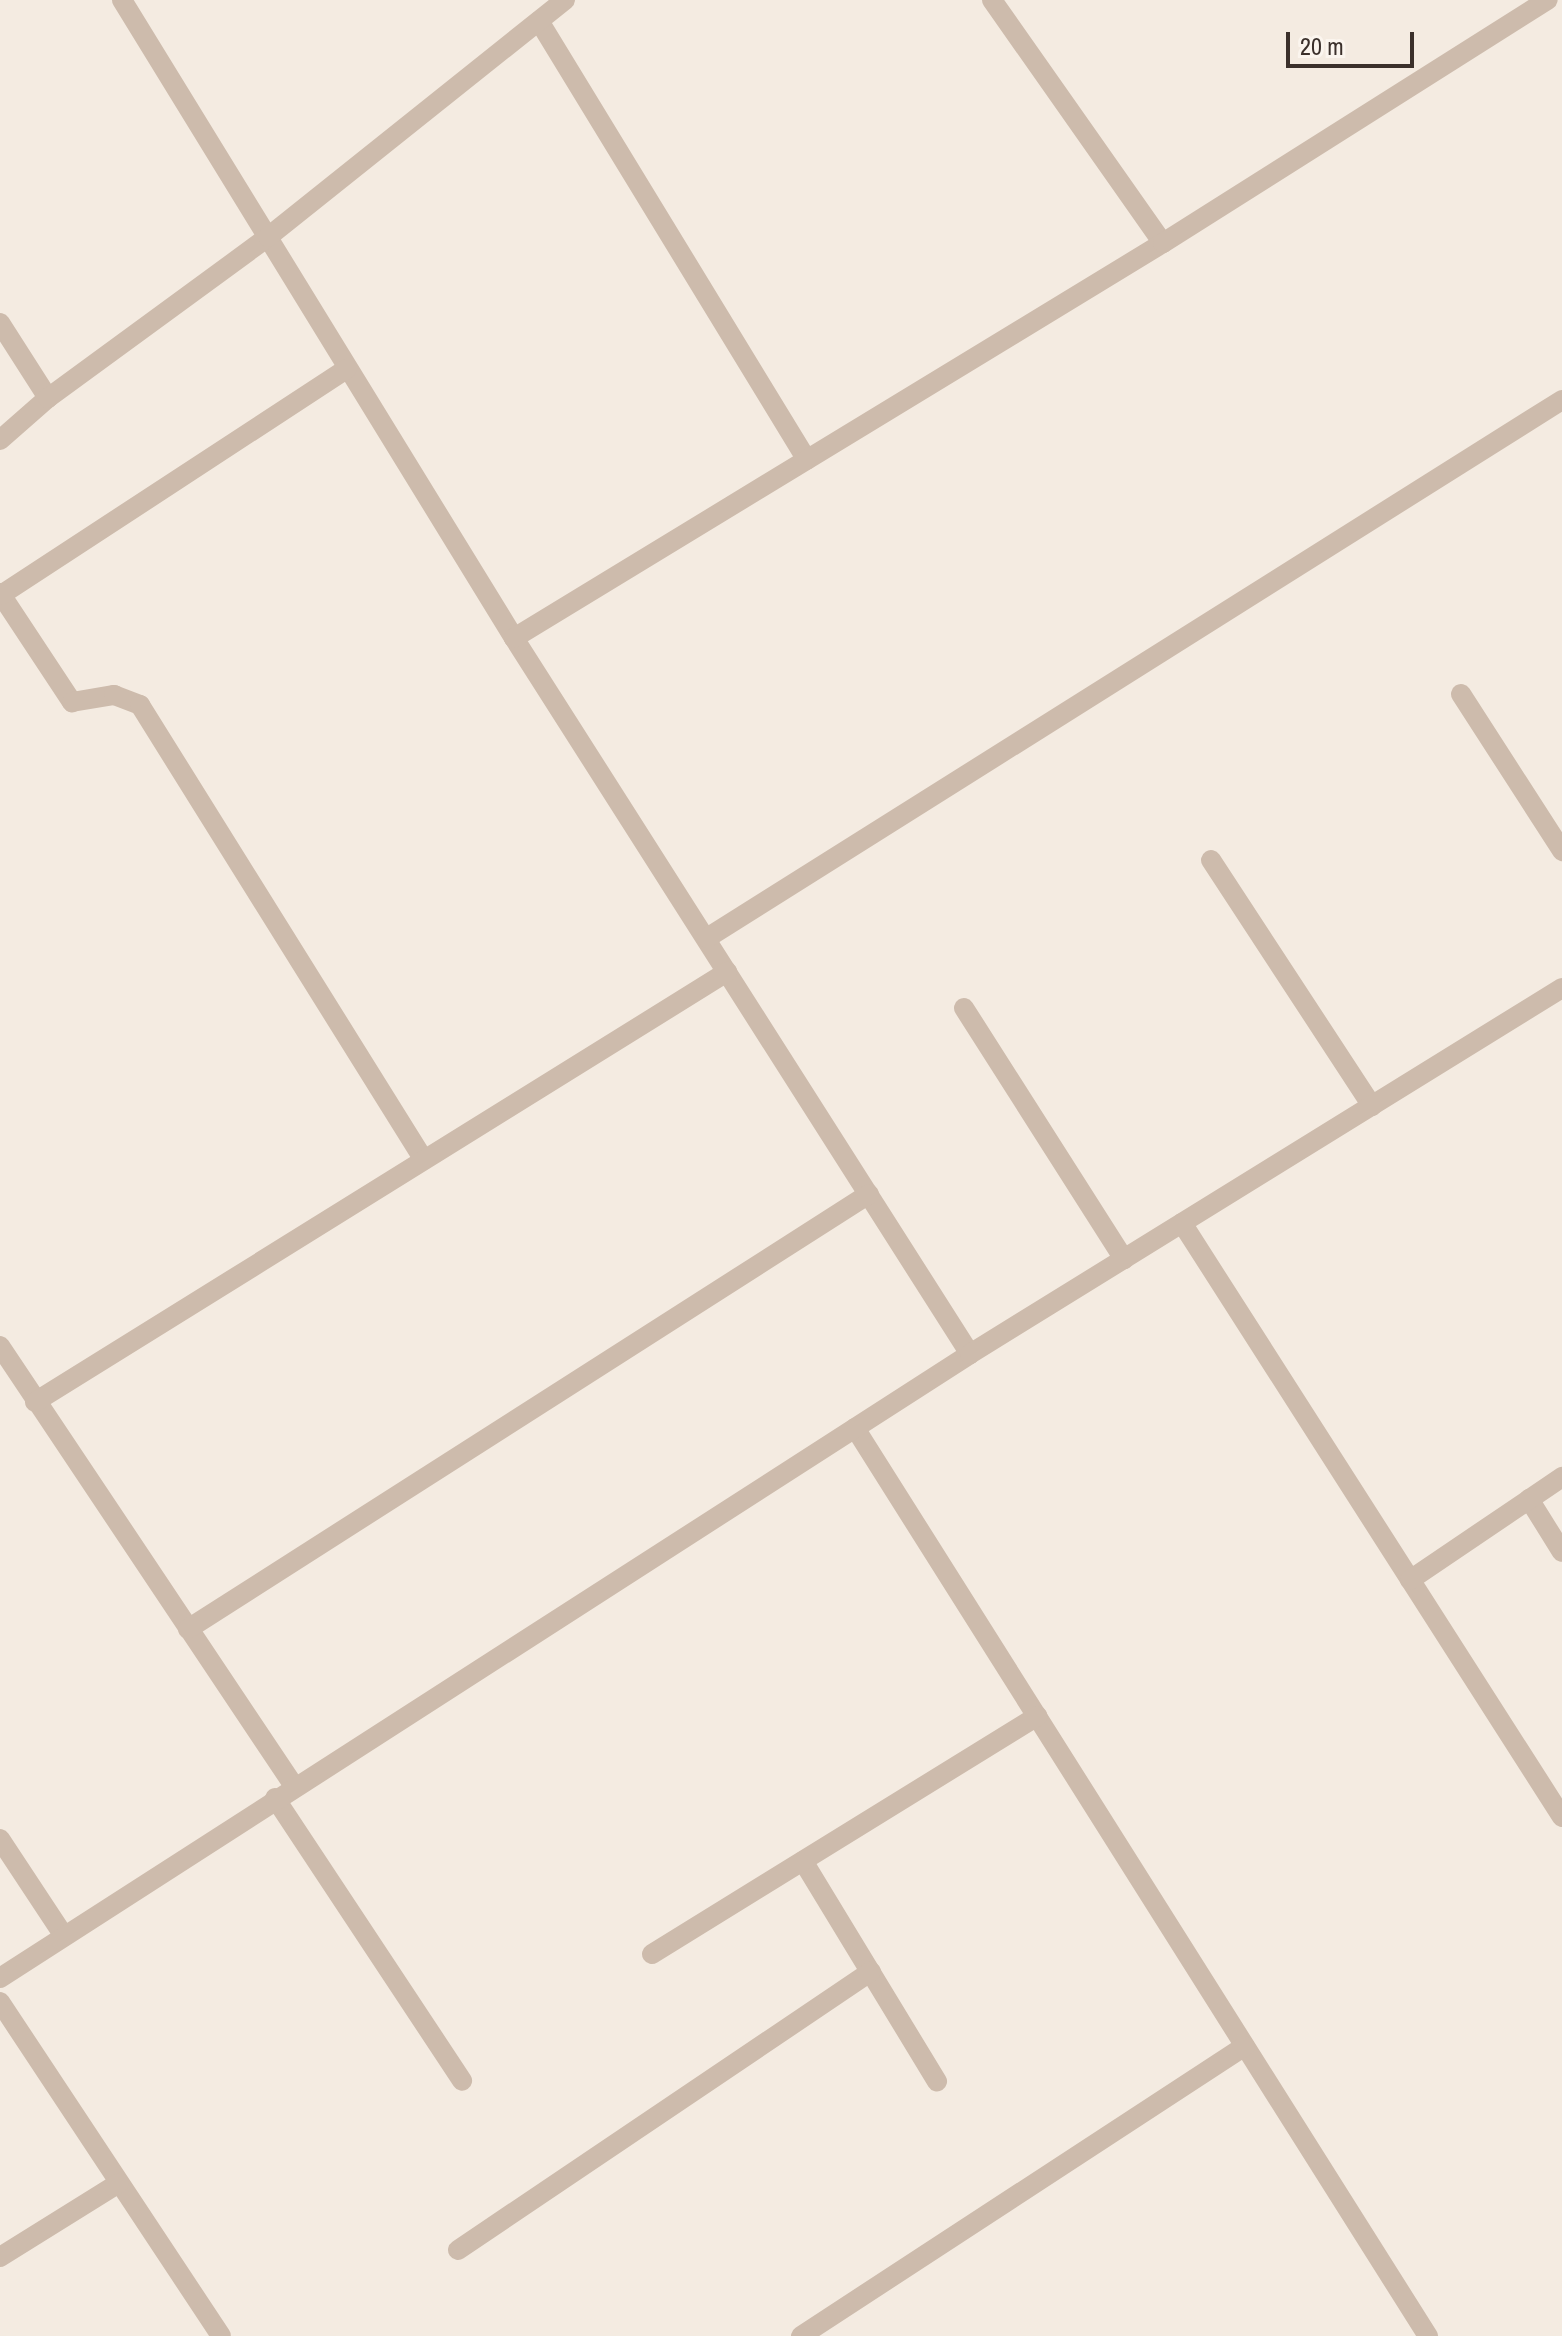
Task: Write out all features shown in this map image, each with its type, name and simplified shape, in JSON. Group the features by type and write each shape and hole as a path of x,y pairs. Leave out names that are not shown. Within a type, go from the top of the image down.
{"street":[{"path":"122,0 514,638 970,1354"},
{"path":"0,440 48,398 268,237 565,0"},
{"path":"992,0 1163,243"},
{"path":"514,638 1163,243 1544,1"},
{"path":"539,21 807,460"},
{"path":"0,323 48,398"},
{"path":"347,369 1,594 72,702 114,695 140,705 424,1160"},
{"path":"707,938 1562,400"},
{"path":"1461,694 1562,851"},
{"path":"1211,860 1372,1106"},
{"path":"35,1402 727,972"},
{"path":"0,1978 275,1798 970,1354 1562,988"},
{"path":"964,1008 1124,1259"},
{"path":"188,1629 869,1194"},
{"path":"1182,1223 1562,1817"},
{"path":"0,1346 294,1786"},
{"path":"855,1428 1428,2336"},
{"path":"1410,1580 1562,1477"},
{"path":"1529,1499 1562,1552"},
{"path":"652,1954 1037,1716"},
{"path":"275,1798 462,2081"},
{"path":"0,1839 64,1936"},
{"path":"803,1861 937,2081"},
{"path":"458,2250 871,1971"},
{"path":"0,2002 221,2336"},
{"path":"801,2336 1245,2046"},
{"path":"0,2257 119,2183"}]}
